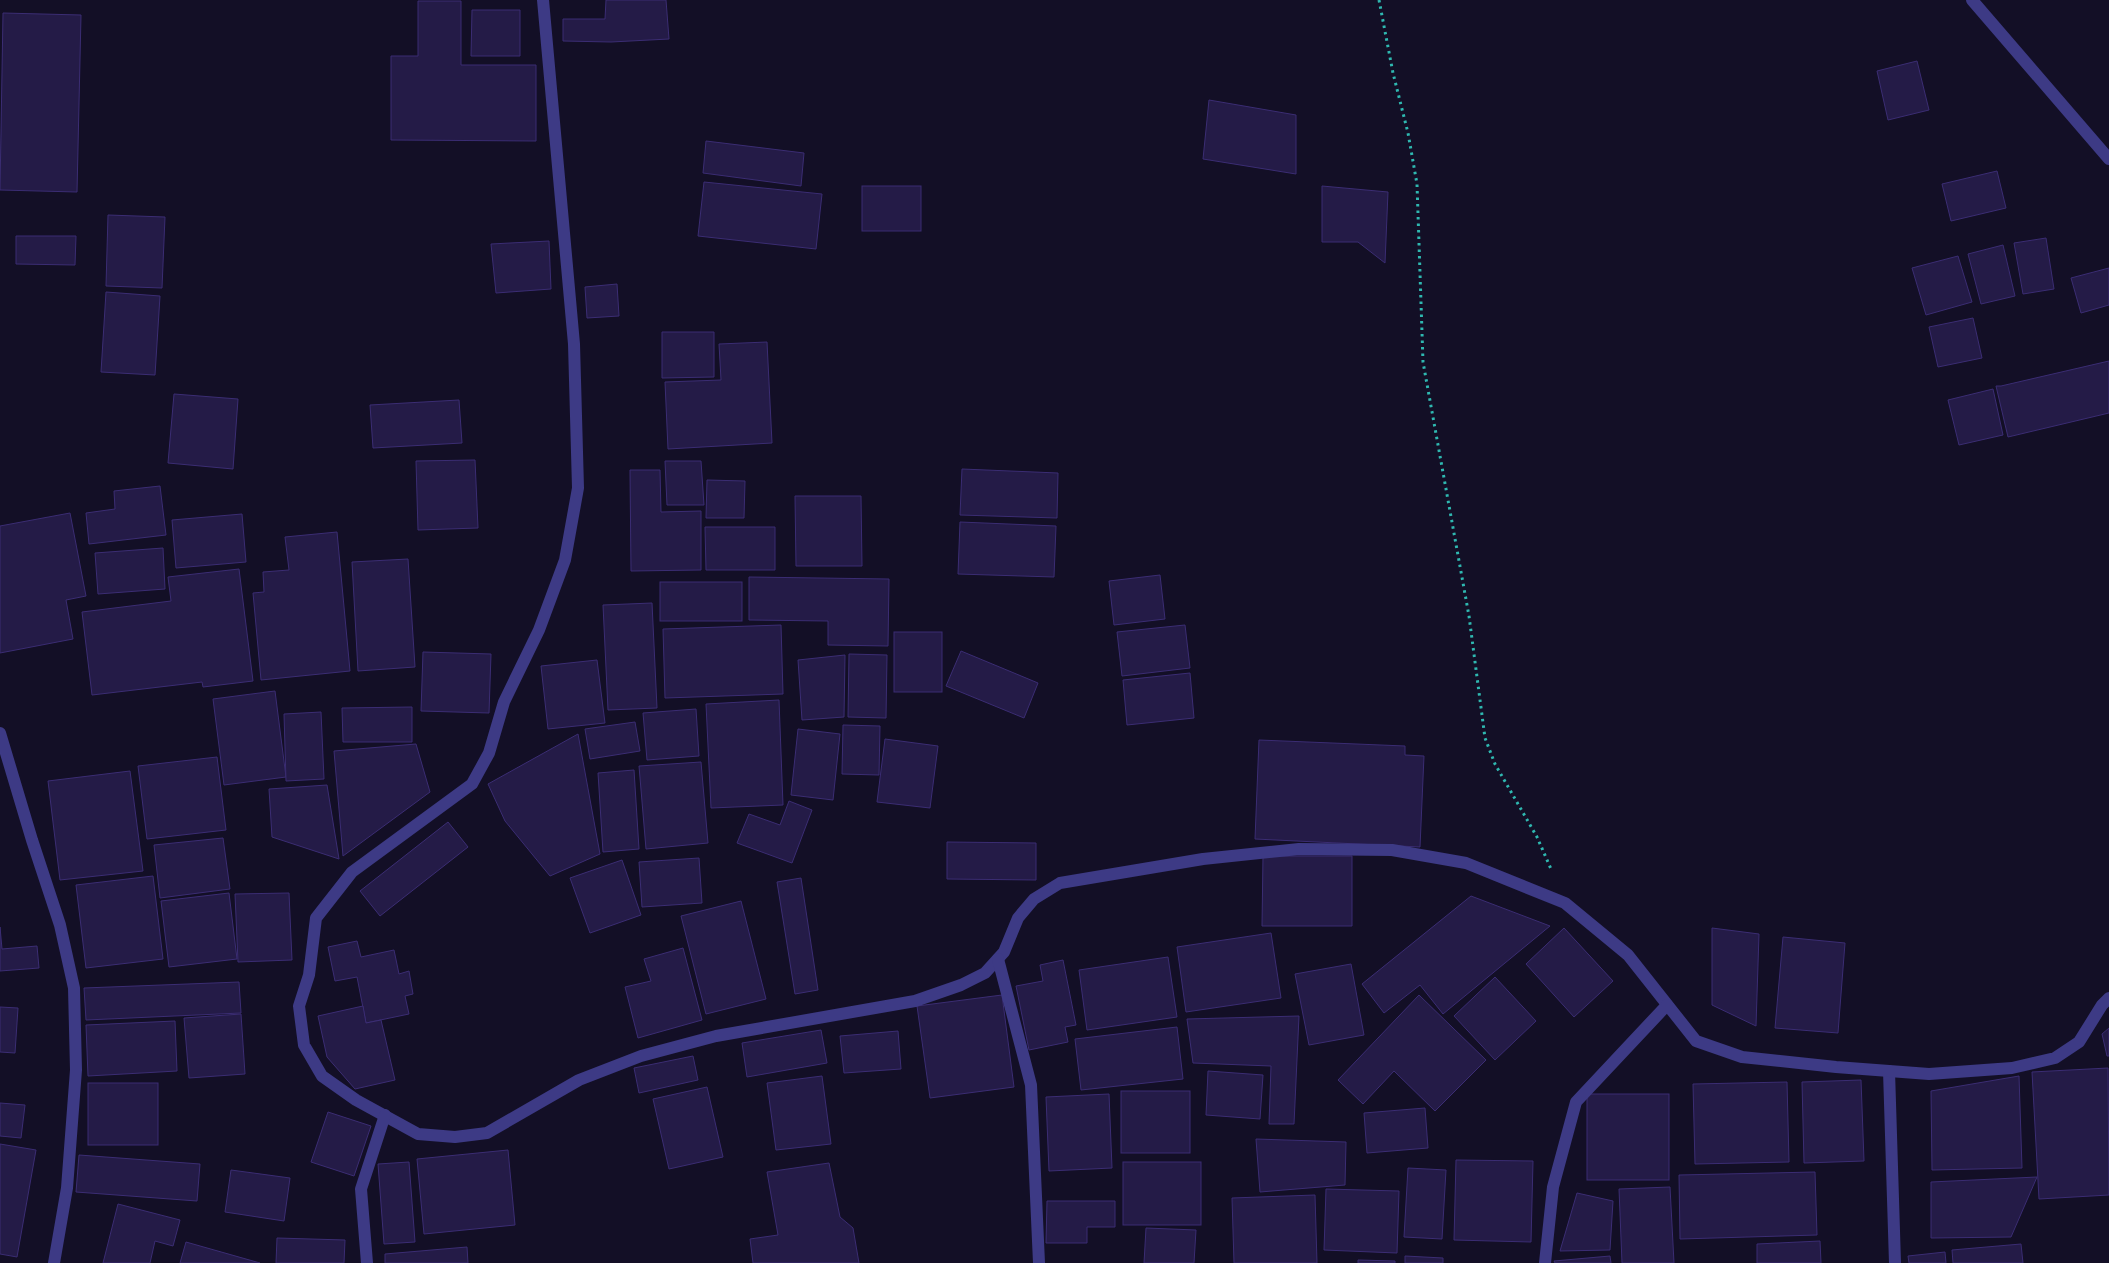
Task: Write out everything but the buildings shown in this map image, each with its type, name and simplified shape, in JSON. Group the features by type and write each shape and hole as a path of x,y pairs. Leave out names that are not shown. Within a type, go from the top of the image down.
{"street":[{"path":"543,0 574,344 578,488 565,560 539,630 504,702 489,753 472,784 352,872 316,918 309,975 299,1006 304,1045 322,1076 356,1100 418,1134 455,1136 487,1133 579,1080 641,1056 716,1036 915,1001 961,985 985,973 1004,952 1018,918 1034,899 1060,884 1203,859 1299,849 1392,850 1466,863 1565,903 1628,955 1696,1041 1742,1057 1929,1074 2012,1068 2055,1058 2079,1042 2102,1004 2109,998"},
{"path":"1972,0 2109,159"},
{"path":"0,733 60,925 74,988 76,1070 67,1188 54,1263"},
{"path":"998,959 1031,1085 1039,1263"},
{"path":"1545,1263 1553,1187 1576,1102 1667,1005"},
{"path":"1889,1071 1895,1263"},
{"path":"367,1263 361,1189 385,1115"}],"path":[{"path":"1379,0 1393,73 1408,133 1416,184 1423,362 1468,607 1485,738 1495,764 1537,837 1565,903"}]}
